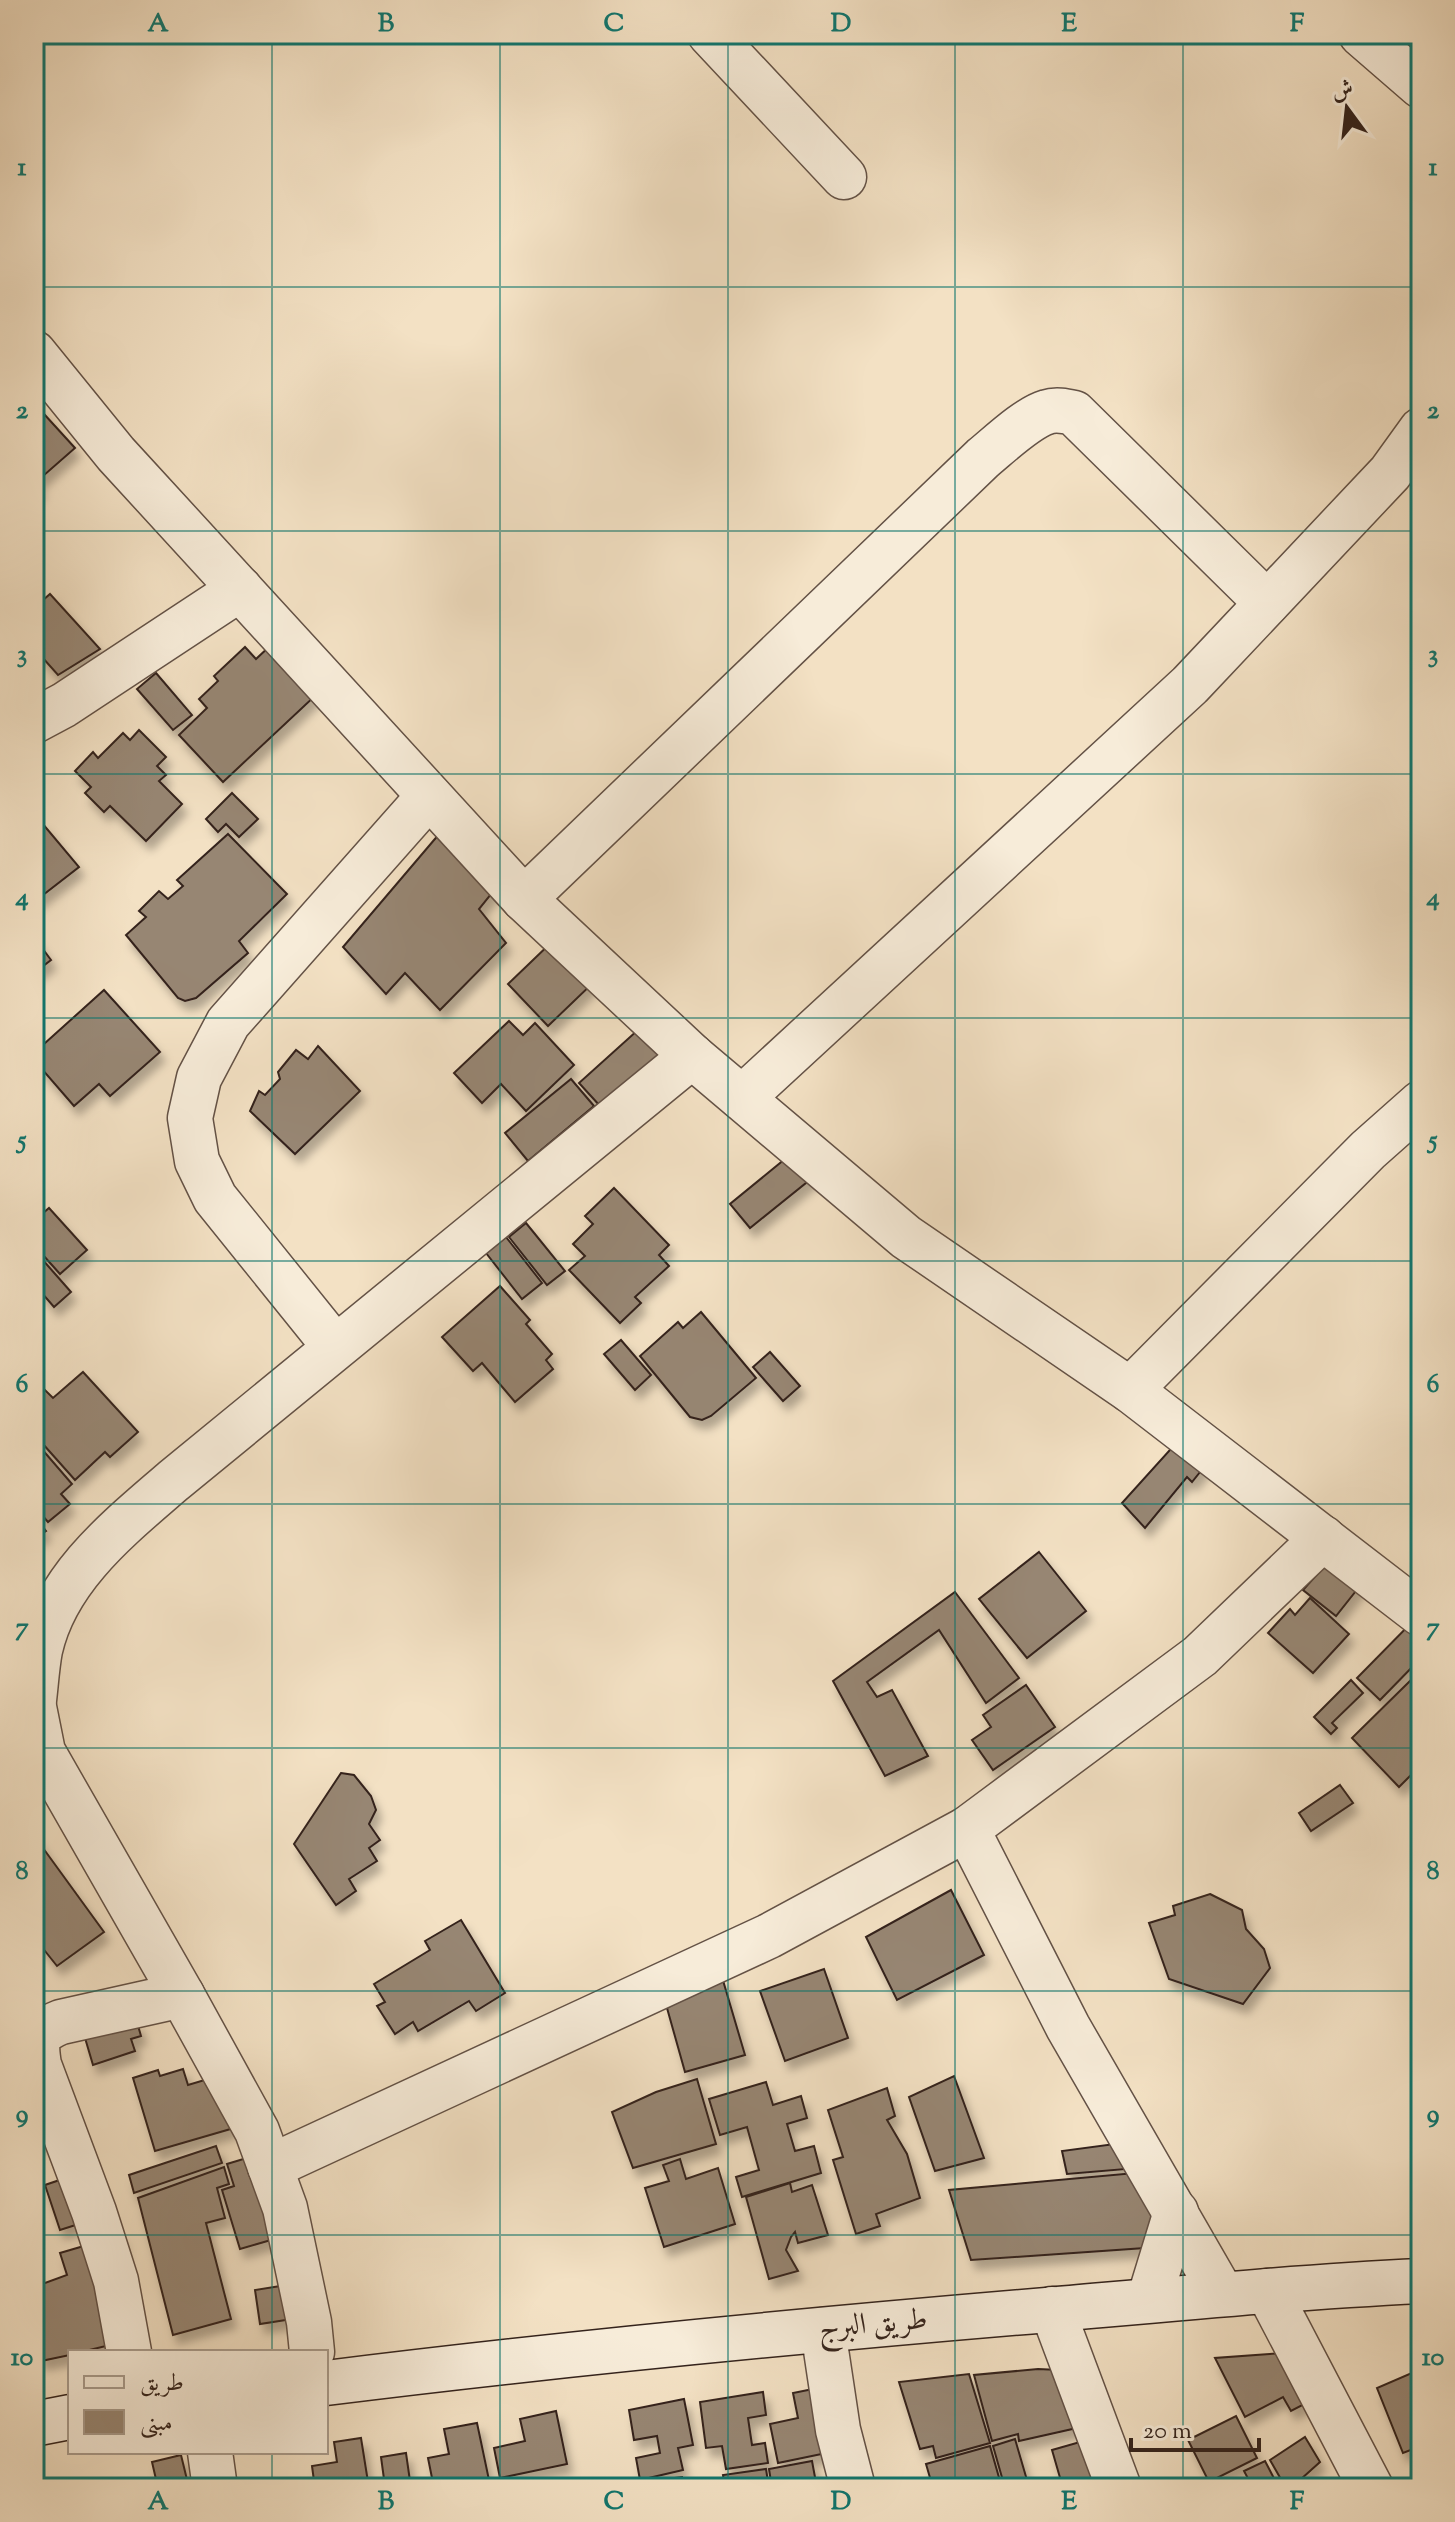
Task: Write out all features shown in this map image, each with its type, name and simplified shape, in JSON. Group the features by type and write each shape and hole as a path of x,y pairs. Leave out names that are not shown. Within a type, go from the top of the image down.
{"street":[{"path":"710,34 844,177"},
{"path":"1361,34 1421,86"},
{"path":"34,353 116,454 524,899 692,1056 906,1237 1130,1390 1421,1614"},
{"path":"524,899 983,458 1047,412 1060,410 1074,413 1267,603"},
{"path":"742,1098 1190,685 1390,473 1421,430"},
{"path":"34,721 64,705 240,589"},
{"path":"335,1347 215,1198 197,1161 190,1118 199,1078 228,1023 429,796"},
{"path":"34,1700 41,1648 61,1596 108,1537 692,1056"},
{"path":"1130,1390 1368,1150 1421,1103"},
{"path":"270,2167 769,1936 967,1829 1200,1656 1323,1538"},
{"path":"34,1707 43,1752 257,2131 285,2208 309,2322 312,2350"},
{"path":"967,1829 1068,2027 1222,2294"},
{"path":"129,2350 116,2281 94,2212 39,2065 36,2046 40,2034 47,2027 61,2022 182,1995"},
{"path":"1149,2300 1176,2212"},
{"name":"طريق البرج","path":"328,2383 609,2350 823,2330 1222,2294 1421,2281"},
{"path":"1268,2291 1371,2488"},
{"path":"1052,2309 1119,2488"},
{"path":"823,2330 838,2430 853,2488"},
{"path":"34,2424 68,2417"},
{"path":"210,2454 215,2488"}],"building":[{"path":"34,403 75,448 35,483 40,488 34,494"},
{"path":"50,594 100,649 58,675 34,648 34,608"},
{"path":"271,645 317,694 223,782 179,735 207,708 199,699 218,681 214,676 245,647 256,659"},
{"path":"156,673 192,715 173,730 137,689"},
{"path":"139,730 166,757 157,766 166,775 159,781 182,804 146,841 110,806 104,812 85,793 91,787 75,771 93,752 98,758 123,733 130,740"},
{"path":"232,793 258,819 239,837 226,824 218,832 206,819"},
{"path":"42,823 79,867 34,902 34,828"},
{"path":"440,833 500,883 479,909 506,943 440,1010 405,973 386,994 343,947"},
{"path":"228,834 287,894 239,941 248,953 196,998 185,1001 178,998 126,935 146,917 139,911 159,891 168,899 183,886 177,880"},
{"path":"34,937 51,960 34,973"},
{"path":"556,938 596,980 548,1026 508,984"},
{"path":"104,990 160,1052 110,1096 99,1084 74,1106 34,1060 34,1053"},
{"path":"649,1020 660,1053 601,1107 579,1083"},
{"path":"509,1021 523,1035 535,1023 574,1065 526,1111 501,1084 482,1103 454,1073"},
{"path":"318,1046 360,1091 295,1154 250,1111 259,1091 265,1095 280,1079 278,1072 296,1050 308,1059"},
{"path":"571,1079 594,1106 528,1161 505,1133"},
{"path":"807,1141 827,1166 750,1228 730,1204"},
{"path":"614,1188 669,1245 659,1255 669,1266 635,1297 641,1303 620,1323 569,1270 585,1256 573,1244 593,1224 585,1216"},
{"path":"49,1208 87,1250 60,1274 34,1245 34,1221"},
{"path":"526,1223 565,1271 547,1285 509,1237"},
{"path":"506,1237 542,1283 522,1299 486,1253"},
{"path":"34,1250 71,1292 54,1307 34,1284"},
{"path":"500,1286 530,1320 526,1324 552,1354 546,1360 553,1369 515,1402 482,1363 473,1371 442,1337"},
{"path":"701,1312 756,1378 702,1420 690,1417 640,1356 678,1322 683,1328"},
{"path":"621,1340 651,1375 635,1390 604,1354"},
{"path":"770,1352 800,1386 783,1401 753,1367"},
{"path":"83,1372 138,1432 110,1457 105,1452 75,1480 34,1434 34,1399 45,1390 53,1398"},
{"path":"1187,1431 1216,1452 1192,1482 1187,1477 1145,1528 1122,1503"},
{"path":"34,1440 72,1484 61,1494 70,1504 48,1522 34,1506"},
{"path":"34,1515 46,1531 34,1539"},
{"path":"1039,1552 1086,1611 1027,1658 979,1599"},
{"path":"1336,1553 1367,1577 1336,1616 1303,1590"},
{"path":"955,1592 1019,1678 986,1703 939,1630 867,1682 877,1697 892,1690 928,1756 885,1776 833,1681"},
{"path":"1310,1598 1349,1634 1313,1673 1268,1633 1290,1609 1295,1615"},
{"path":"1418,1616 1421,1620 1421,1658 1380,1700 1357,1678"},
{"path":"1413,1678 1421,1686 1421,1765 1399,1787 1352,1738"},
{"path":"1351,1680 1363,1693 1332,1723 1337,1728 1331,1734 1314,1717"},
{"path":"1026,1685 1055,1727 993,1770 972,1740 991,1727 983,1715"},
{"path":"341,1773 354,1775 371,1796 376,1810 369,1824 380,1840 369,1848 377,1861 349,1879 356,1891 336,1905 294,1844"},
{"path":"1340,1785 1353,1803 1311,1831 1299,1813"},
{"path":"35,1837 104,1932 57,1966 37,1941 34,1943"},
{"path":"951,1890 984,1955 897,2000 866,1937"},
{"path":"1210,1894 1242,1910 1246,1929 1264,1949 1270,1968 1243,2004 1169,1979 1149,1923 1175,1915 1173,1906"},
{"path":"461,1920 505,1993 476,2011 469,2001 418,2031 413,2022 395,2034 377,2006 385,2002 374,1984 430,1950 425,1941"},
{"path":"824,1969 848,2038 785,2061 760,1991"},
{"path":"722,1977 745,2055 685,2072 667,2008"},
{"path":"137,2022 141,2036 131,2039 135,2051 93,2065 85,2038"},
{"path":"183,2069 188,2085 218,2076 234,2128 155,2151 133,2078 158,2070 160,2076"},
{"path":"954,2076 984,2158 935,2171 909,2097"},
{"path":"697,2079 716,2144 633,2168 612,2112 656,2092"},
{"path":"766,2082 773,2105 801,2096 807,2118 787,2124 795,2151 814,2146 821,2173 742,2197 736,2177 759,2170 747,2127 720,2135 709,2099"},
{"path":"34,2088 54,2135 34,2144"},
{"path":"887,2088 895,2116 887,2120 907,2154 920,2198 876,2214 880,2226 856,2234 833,2160 843,2157 828,2110"},
{"path":"1122,2143 1138,2168 1067,2174 1062,2151"},
{"path":"216,2146 222,2163 134,2193 129,2175"},
{"path":"270,2151 295,2233 240,2249 222,2190 234,2186 227,2164"},
{"path":"680,2159 686,2179 718,2168 735,2224 664,2247 645,2188 669,2181 663,2165"},
{"path":"224,2167 229,2184 217,2188 225,2218 206,2223 231,2319 173,2335 138,2198"},
{"path":"92,2169 107,2215 60,2230 45,2185"},
{"path":"1146,2172 1164,2213 1145,2248 971,2260 949,2190"},
{"path":"790,2183 792,2192 812,2185 828,2235 798,2243 795,2232 786,2250 798,2271 769,2279 746,2197"},
{"path":"121,2235 127,2341 89,2350 68,2350 68,2355 41,2361 34,2340 34,2287 67,2275 60,2253"},
{"path":"312,2281 318,2315 260,2324 255,2290"},
{"path":"1296,2352 1318,2397 1291,2411 1283,2397 1245,2417 1215,2358"},
{"path":"1421,2369 1421,2446 1403,2453 1377,2388"},
{"path":"1059,2370 1099,2423 1019,2441 1018,2434 992,2441 974,2375"},
{"path":"969,2374 990,2443 936,2458 933,2446 920,2449 899,2382"},
{"path":"828,2386 841,2450 778,2463 770,2424 798,2418 793,2393"},
{"path":"763,2392 766,2415 748,2418 752,2445 765,2443 768,2463 726,2469 722,2446 706,2448 700,2402"},
{"path":"684,2399 693,2445 678,2448 683,2470 640,2480 636,2458 660,2453 657,2436 634,2440 629,2410"},
{"path":"556,2411 567,2464 500,2478 494,2448 525,2441 520,2419"},
{"path":"1236,2416 1257,2458 1209,2482 1188,2440"},
{"path":"477,2423 489,2480 434,2488 428,2458 449,2454 444,2429"},
{"path":"1115,2432 1116,2488 1063,2488 1052,2450"},
{"path":"1305,2437 1320,2462 1291,2488 1286,2488 1270,2460"},
{"path":"361,2438 368,2482 384,2479 381,2457 406,2453 411,2488 303,2488 302,2483 314,2481 312,2466 337,2462 334,2442"},
{"path":"1015,2439 1029,2487 1005,2488 993,2446"},
{"path":"990,2446 1002,2488 933,2488 926,2464"},
{"path":"181,2455 189,2488 158,2488 152,2462"},
{"path":"812,2461 817,2488 772,2488 769,2469"},
{"path":"1265,2461 1279,2488 1253,2488 1244,2471"},
{"path":"766,2469 769,2488 725,2488 723,2475"},
{"path":"682,2477 683,2488 639,2488 638,2482"},
{"path":"636,2480 637,2488 590,2488 589,2485"},
{"path":"101,2481 102,2488 73,2488"}]}
